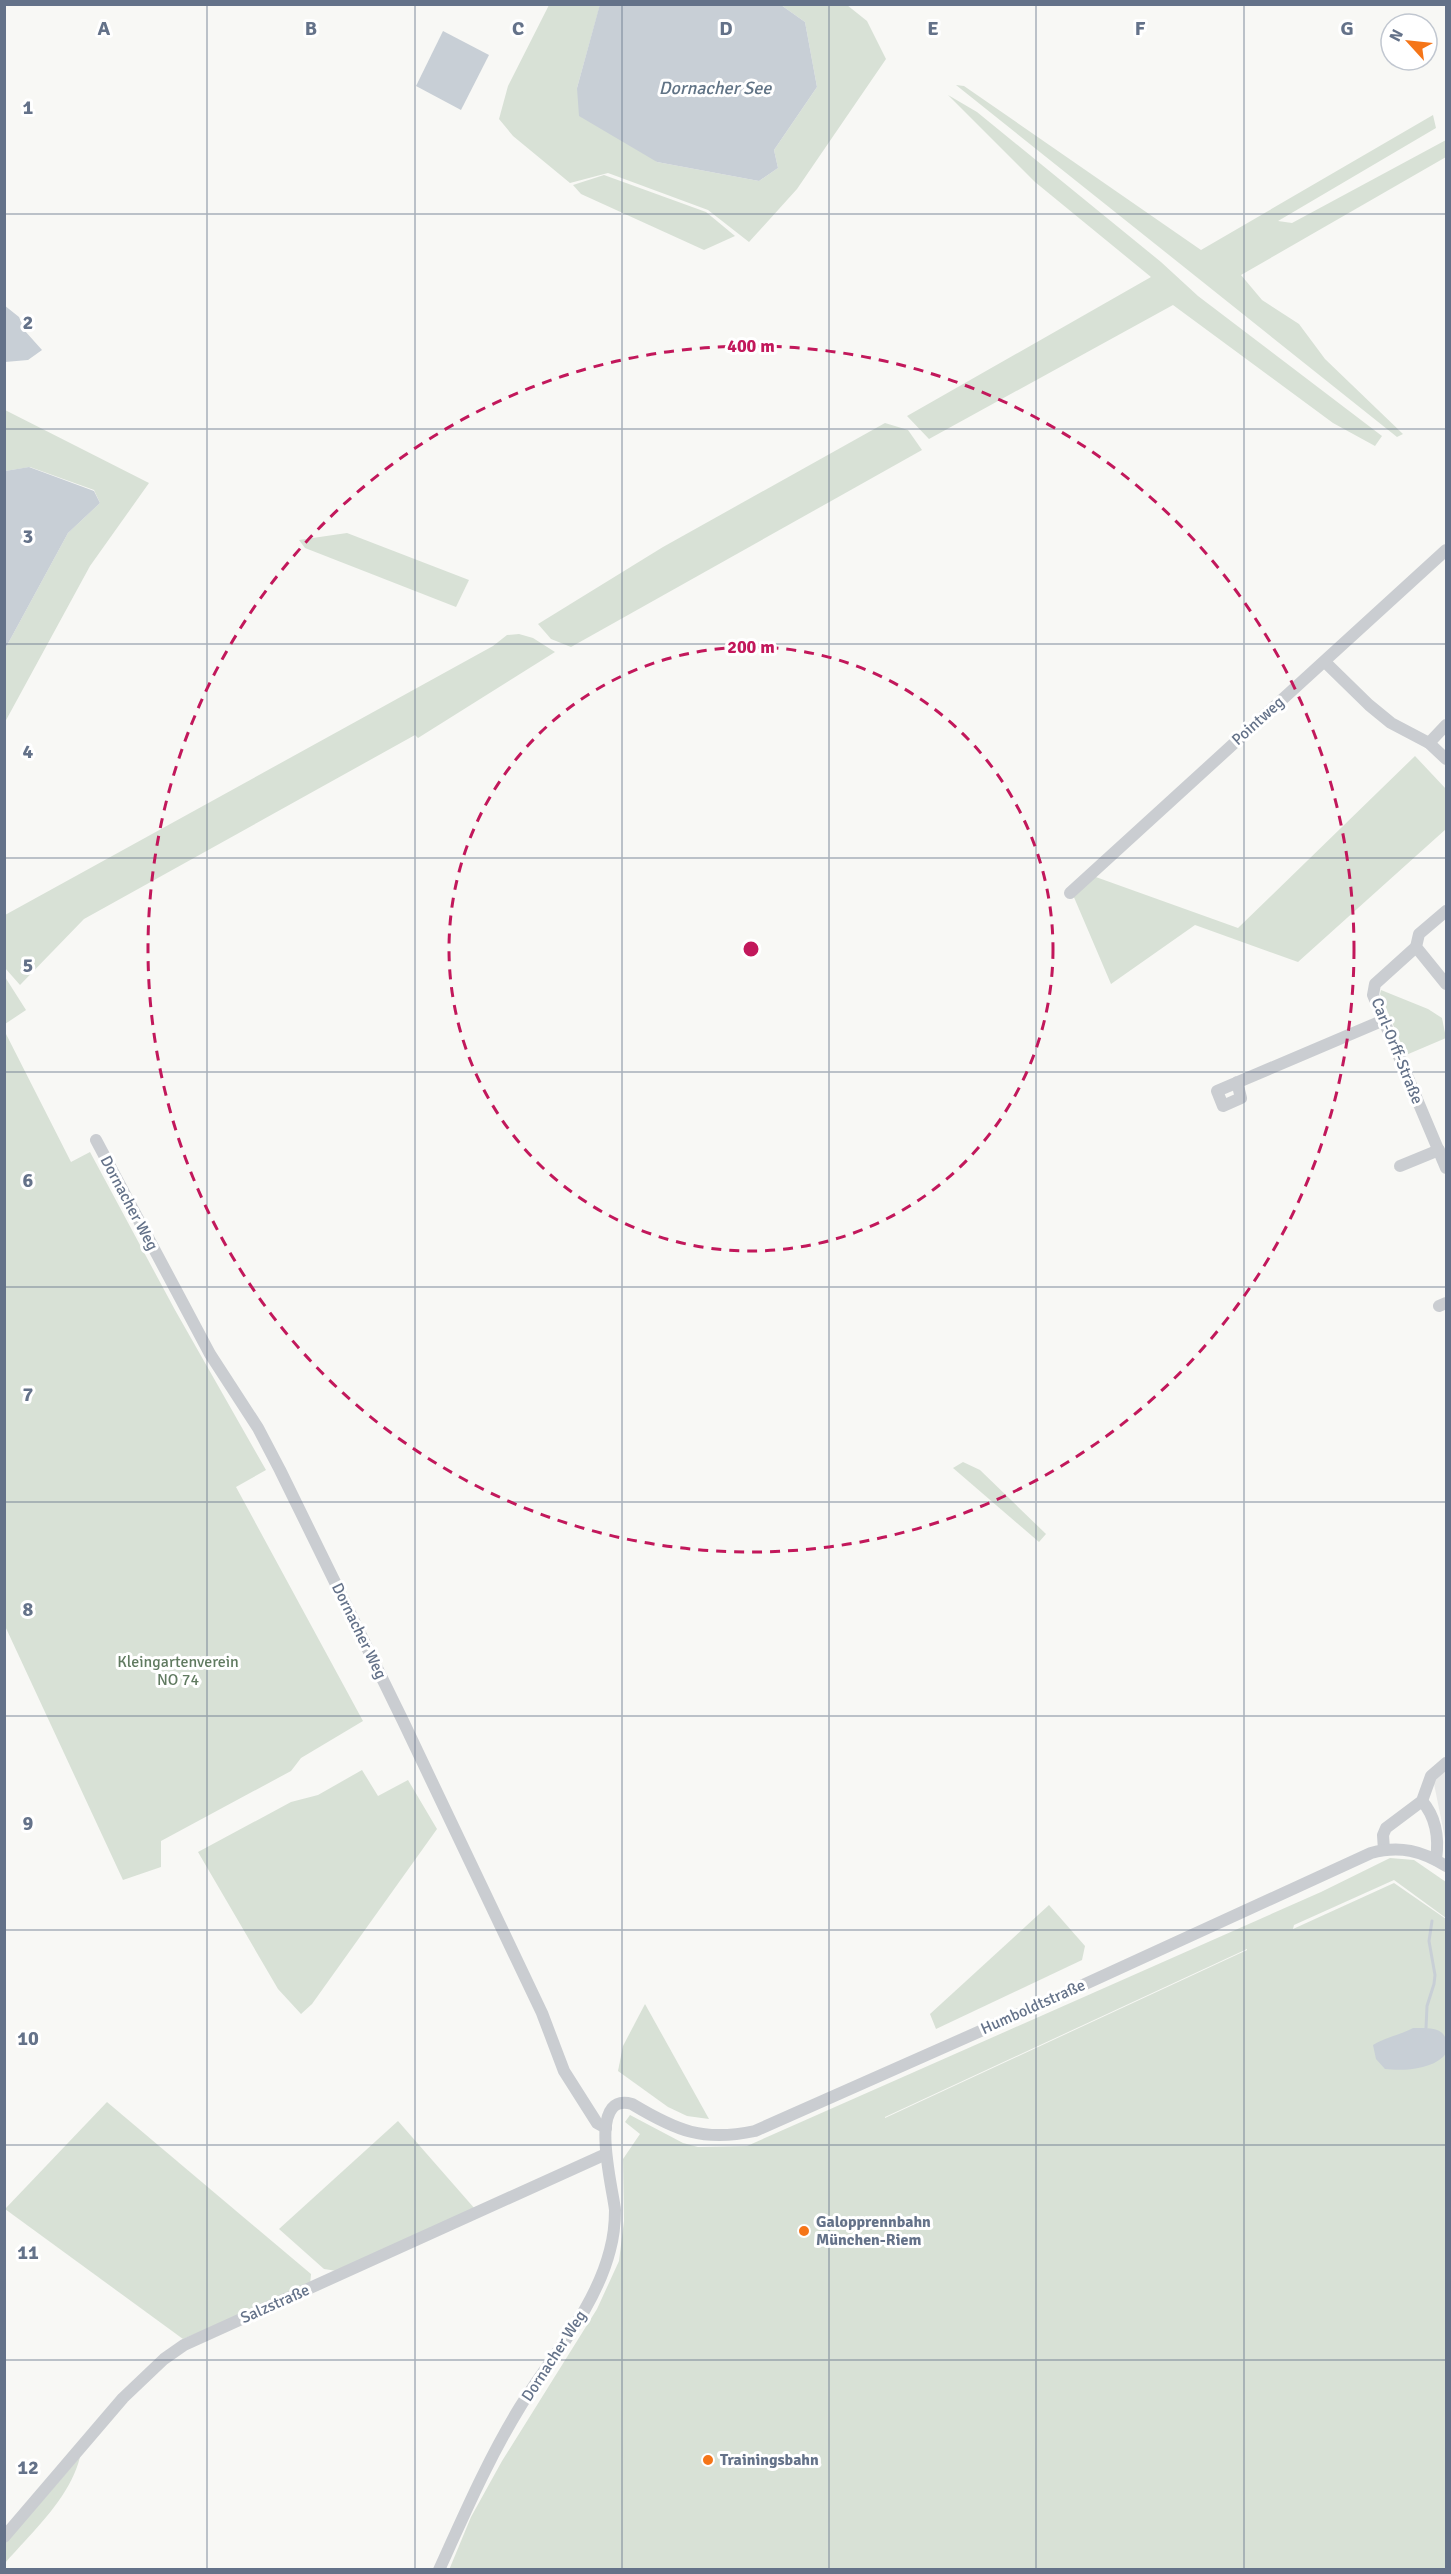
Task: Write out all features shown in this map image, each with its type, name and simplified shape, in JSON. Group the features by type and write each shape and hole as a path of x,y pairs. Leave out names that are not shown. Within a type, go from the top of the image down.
{"street":[{"name":"Pointweg","path":"1070,893 1446,550"},
{"path":"1325,662 1376,711 1400,728 1429,743 1446,759"},
{"path":"1429,743 1446,725"},
{"path":"1446,911 1419,934 1416,948 1446,984"},
{"name":"Carl-Orff-Straße","path":"1416,948 1380,979 1372,989 1446,1168"},
{"path":"1238,1082 1384,1020"},
{"name":"Dornacher Weg","path":"96,1140 210,1354 258,1428 275,1459 527,1981 564,2071 597,2123 606,2128"},
{"path":"1400,1166 1439,1150"},
{"path":"1383,1850 1383,1835 1386,1828 1422,1801 1431,1776 1446,1763"},
{"path":"1422,1801 1432,1816 1441,1863"},
{"name":"Humboldtstraße","path":"617,2103 624,2101 633,2104 686,2132 731,2136 755,2131 1383,1850 1411,1850 1426,1854 1441,1863"},
{"name":"Dornacher Weg","path":"439,2570 493,2454 519,2409 589,2302 603,2273 610,2249 615,2211 606,2154 606,2128 610,2110 617,2103"},
{"name":"Salzstraße","path":"4,2537 123,2398 158,2364 184,2345 606,2154"}],"shaded area":[{"path":"1446,1767 1446,1843 1433,1779"}],"green space":[{"path":"549,5 600,5 577,88 657,162 759,181 778,168 774,150 817,87 805,22 781,5 847,5 867,21 886,59 797,189 749,242 708,210 608,173 570,183 513,136 499,119 508,86"},
{"path":"956,85 964,86 1201,250 1433,115 1436,128 1278,221 1292,223 1446,140 1446,157 1241,275 1262,300 1299,324 1325,359 1403,434 1397,437"},
{"path":"948,95 977,112 1161,262 1198,296 1382,436 1375,446 1333,423 1173,305 929,439 907,416 1151,277 1035,182"},
{"path":"604,175 706,212 735,236 704,250 581,194 573,185"},
{"path":"5,410 149,483 90,566 5,722 5,649 68,533 100,503 94,490 30,467 5,471"},
{"path":"885,423 908,430 922,450 571,647 551,639 538,624 663,547"},
{"path":"347,533 469,580 456,607 305,548 299,540"},
{"path":"519,634 533,638 555,652 418,738 415,735 84,919 20,985 5,968 5,915 493,646 507,635"},
{"path":"1415,756 1446,789 1446,829 1298,962 1195,925 1111,984 1073,895 1093,876 1238,928"},
{"path":"5,977 26,1010 4,1024"},
{"path":"1381,990 1428,1009 1442,1018 1446,1038 1406,1055 1380,994"},
{"name":"Kleingartenverein NO 74","path":"5,1032 71,1162 90,1152 175,1310 266,1470 236,1487 363,1721 301,1758 291,1771 161,1841 161,1867 123,1880 5,1626"},
{"path":"963,1462 980,1470 1046,1534 1039,1542 953,1468"},
{"path":"362,1770 378,1796 408,1780 437,1829 312,2004 301,2014 278,1989 198,1852 291,1802 318,1795"},
{"path":"1390,1858 1414,1860 1446,1882 1446,1918 1394,1880 1294,1925 1293,1929 1394,1883 1446,1919 1446,2569 449,2570 471,2517 502,2461 597,2309 619,2261 624,2221 623,2159 640,2134 625,2122 630,2115 683,2143 698,2147 747,2146 1321,1892","holes":["1247,1949 1247,1950 885,2117"]},
{"path":"1049,1905 1085,1946 1082,1960 936,2029 930,2014"},
{"path":"645,2004 709,2119 687,2116 668,2107 618,2071 623,2046"},
{"path":"107,2102 311,2274 310,2285 183,2339 5,2209"},
{"path":"398,2121 475,2209 337,2271 324,2269 279,2229"},
{"path":"80,2457 75,2472 59,2500 5,2563 5,2544"}],"water":[{"name":"Dornacher See","path":"600,4 781,5 805,22 817,87 774,150 778,168 759,181 657,162 579,116 577,88"},
{"path":"443,31 489,55 461,110 416,86"},
{"path":"4,305 19,317 25,331 42,350 28,360 5,362"},
{"path":"29,467 94,491 100,503 68,533 5,649 5,471"},
{"path":"1413,2028 1434,2029 1443,2033 1447,2047 1444,2055 1423,2067 1407,2070 1385,2069 1376,2059 1373,2045"}],"waterway":[{"path":"1426,2028 1427,2006 1435,1975 1429,1941 1432,1921"}],"place":[{"name":"Galopprennbahn München-Riem","path":"804,2231"},
{"name":"Trainingsbahn","path":"708,2460"}]}
